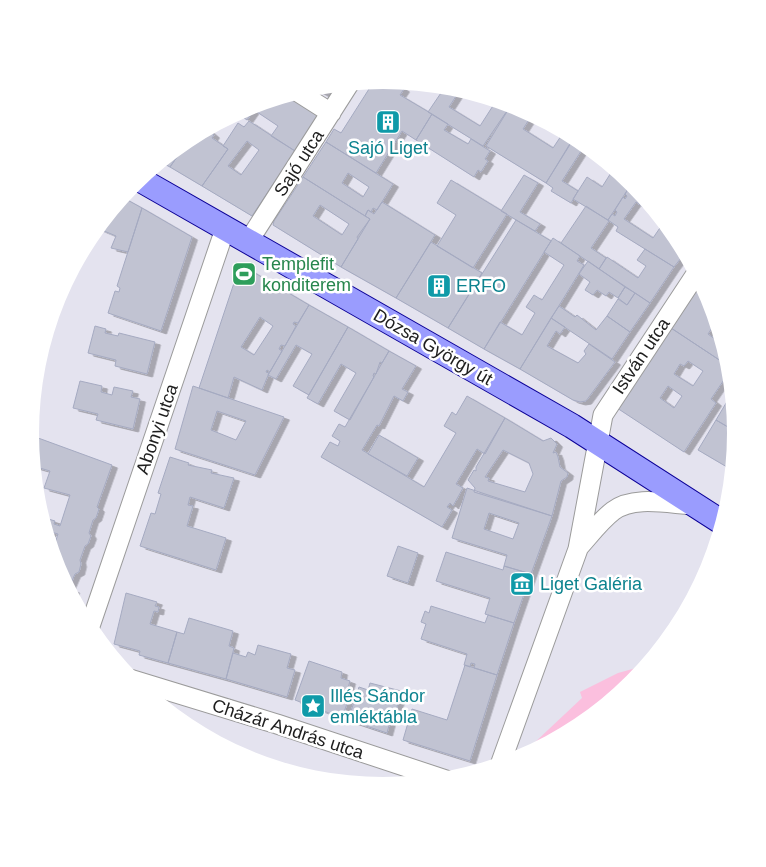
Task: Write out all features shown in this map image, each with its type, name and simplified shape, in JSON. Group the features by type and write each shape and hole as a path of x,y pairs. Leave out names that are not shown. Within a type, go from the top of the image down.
{"main road":[{"name":"Dózsa György út","path":"147,184 559,419 717,519"}],"street":[{"name":"Sajó utca","path":"248,242 344,91"},
{"path":"307,98 331,113"},
{"name":"Abonyi utca","path":"93,618 225,229"},
{"name":"István utca","path":"578,549 603,415 692,280"},
{"path":"503,756 578,549 614,510 629,503 694,505"},
{"name":"Cházár András utca","path":"148,685 277,724 430,775"}],"shaded area":[{"path":"634,669 593,707 555,732 535,742 582,698 580,692 618,673"}],"building":[{"name":"Sajó Liget","path":"369,90 403,90 400,95 432,114 416,140 402,131 376,173 326,142 334,129 341,133"},
{"path":"440,94 455,97 449,107 480,126 492,107 506,112 483,146 428,112"},
{"path":"298,100 320,113 295,151 271,136 278,126 258,113"},
{"path":"507,112 528,121 523,129 553,148 560,138 570,145 546,183 486,146"},
{"path":"432,114 448,124 444,130 468,144 471,139 490,151 485,159 488,161 481,172 478,170 474,177 416,140"},
{"path":"249,121 295,151 252,216 202,186 228,149 223,146 238,123 244,127","holes":["247,141 259,150 241,175 228,166"]},
{"path":"213,134 212,138 228,149 202,186 170,167 176,158"},
{"path":"326,142 393,184 377,210 373,208 371,212 368,210 365,216 303,177","holes":["348,173 369,187 363,197 342,183"]},
{"path":"570,144 581,152 562,181 578,191 571,203 551,191 553,188 546,183"},
{"path":"176,158 170,167 167,165"},
{"path":"524,175 538,183 520,212 540,224 535,231 501,211"},
{"path":"610,175 627,191 608,220 573,199 587,177 602,187"},
{"path":"303,177 370,219 357,237 358,239 341,267 273,225","holes":["320,205 349,224 342,235 313,216"]},
{"path":"451,180 507,214 473,268 437,246 456,215 437,203"},
{"path":"627,191 640,205 636,202 624,219 653,238 659,229 680,259 674,267 616,231 618,227 608,220 612,214 615,216 617,212 615,210 623,197 625,199 627,196 625,194"},
{"path":"130,201 142,208 128,252 111,248 116,236 105,231 124,207"},
{"path":"382,202 435,235 396,298 341,267 370,219 365,216 368,210 374,214"},
{"path":"586,206 609,221 591,248 606,258 599,269 561,243"},
{"path":"142,208 192,237 161,331 108,313 115,291 119,292 120,288 117,286"},
{"path":"516,220 551,241 484,349 448,328"},
{"path":"553,238 580,256 577,261 584,265 520,369 484,349 500,322 522,335 535,313 526,307 534,295 542,300 564,265 544,252"},
{"name":"ERFO","path":"431,242 482,273 448,328 396,298"},
{"path":"645,249 674,267 650,303 599,269 607,257 638,278 646,266 637,260"},
{"path":"588,261 625,287 618,298 609,292 606,296 597,290 593,295 585,290 590,282 579,274"},
{"path":"243,266 309,305 298,323 294,322 293,324 296,326 285,346 281,345 279,349 282,351 270,372 267,370 266,372 269,373 262,390 234,377 228,398 199,388 237,274 236,270","holes":["260,317 273,326 254,355 241,347"]},
{"path":"625,287 635,293 627,305 618,298"},
{"path":"696,290 711,329 708,334 714,339 720,360 671,328"},
{"path":"635,293 650,303 630,332 607,316 618,299 627,305"},
{"path":"309,305 348,327 309,395 293,386 312,354 296,345 276,379 268,375"},
{"path":"559,306 575,317 577,315 596,330 607,316 630,332 612,359 551,318"},
{"path":"551,318 565,327 560,334 556,331 547,346 578,363 586,354 584,351 589,344 615,362 586,401 573,400 520,369"},
{"path":"95,326 106,329 105,333 118,336 119,333 155,342 147,374 115,366 116,360 88,353"},
{"path":"348,327 389,351 382,363 380,362 376,374 374,373 374,377 350,420 334,411 356,373 341,364 318,404 307,398"},
{"path":"671,328 720,360 723,381 711,399 716,403 684,452 617,408","holes":["688,361 703,371 693,386 674,374 680,364 684,366","668,386 682,396 674,408 660,398"]},
{"path":"389,351 416,366 402,389 408,392 403,401 394,396 379,426 377,425 362,450 424,487 456,433 444,426 452,412 456,415 467,396 505,418 485,454 477,449 456,484 463,488 453,506 450,503 447,507 452,510 442,527 321,457 330,442 338,446 340,441 332,436 339,424 345,427"},
{"path":"80,381 102,386 101,392 112,395 114,387 133,391 131,397 140,399 133,429 96,420 98,414 73,408"},
{"path":"193,386 284,417 255,475 175,449","holes":["217,411 246,421 236,440 211,430"]},
{"path":"726,403 727,426 716,420"},
{"path":"505,418 543,441 551,438 557,444 553,453 556,452 560,467 568,473 567,477 561,481 552,516 474,492 475,488 468,480 474,470 476,471 476,467","holes":["503,450 529,463 533,474 525,492 488,481 489,478 485,477"]},
{"path":"716,420 727,427 726,466 698,450"},
{"path":"379,435 418,458 407,476 368,454"},
{"path":"39,438 112,465 97,507 99,509 96,518 93,520 89,533 91,536 80,560 79,572 75,574 72,581 56,540 58,534 53,533 49,519 55,521 54,524 60,526 70,495 44,488 50,471 41,468"},
{"path":"170,457 189,463 188,465 212,470 211,473 234,478 224,508 190,497 188,505 193,506 187,526 226,538 216,570 140,546 151,513 155,514 161,494 158,493"},
{"path":"467,488 552,516 531,574 504,566 507,555 452,538","holes":["489,513 519,523 513,539 484,529"]},
{"path":"398,546 418,553 408,583 387,576"},
{"path":"446,552 503,570 504,566 531,574 514,623 485,614 490,598 436,581"},
{"path":"126,593 157,602 155,606 159,607 158,612 154,611 150,624 177,632 168,663 139,655 140,651 114,644"},
{"path":"431,606 485,623 488,615 514,623 497,675 474,668 475,664 471,663 470,667 464,665 467,654 421,639 426,624 421,622 425,611 429,613"},
{"path":"189,618 233,631 229,646 234,648 226,679 168,663 177,632 184,634"},
{"path":"258,645 291,654 287,668 295,670 287,697 226,679 233,653 246,657 248,652 255,655"},
{"path":"309,661 342,672 341,678 350,681 348,688 352,689 342,718 295,700"},
{"path":"465,665 497,675 470,761 403,740 412,709 447,720"},
{"path":"370,683 401,691 394,719 391,718 387,733 348,720 359,687 368,690"}],"place":[{"name":"Sajó Liget","path":"388,122"},
{"name":"Templefit konditerem","path":"244,274"},
{"name":"ERFO","path":"439,286"},
{"name":"Liget Galéria","path":"522,584"},
{"name":"Illés Sándor emléktábla","path":"313,706"}]}
